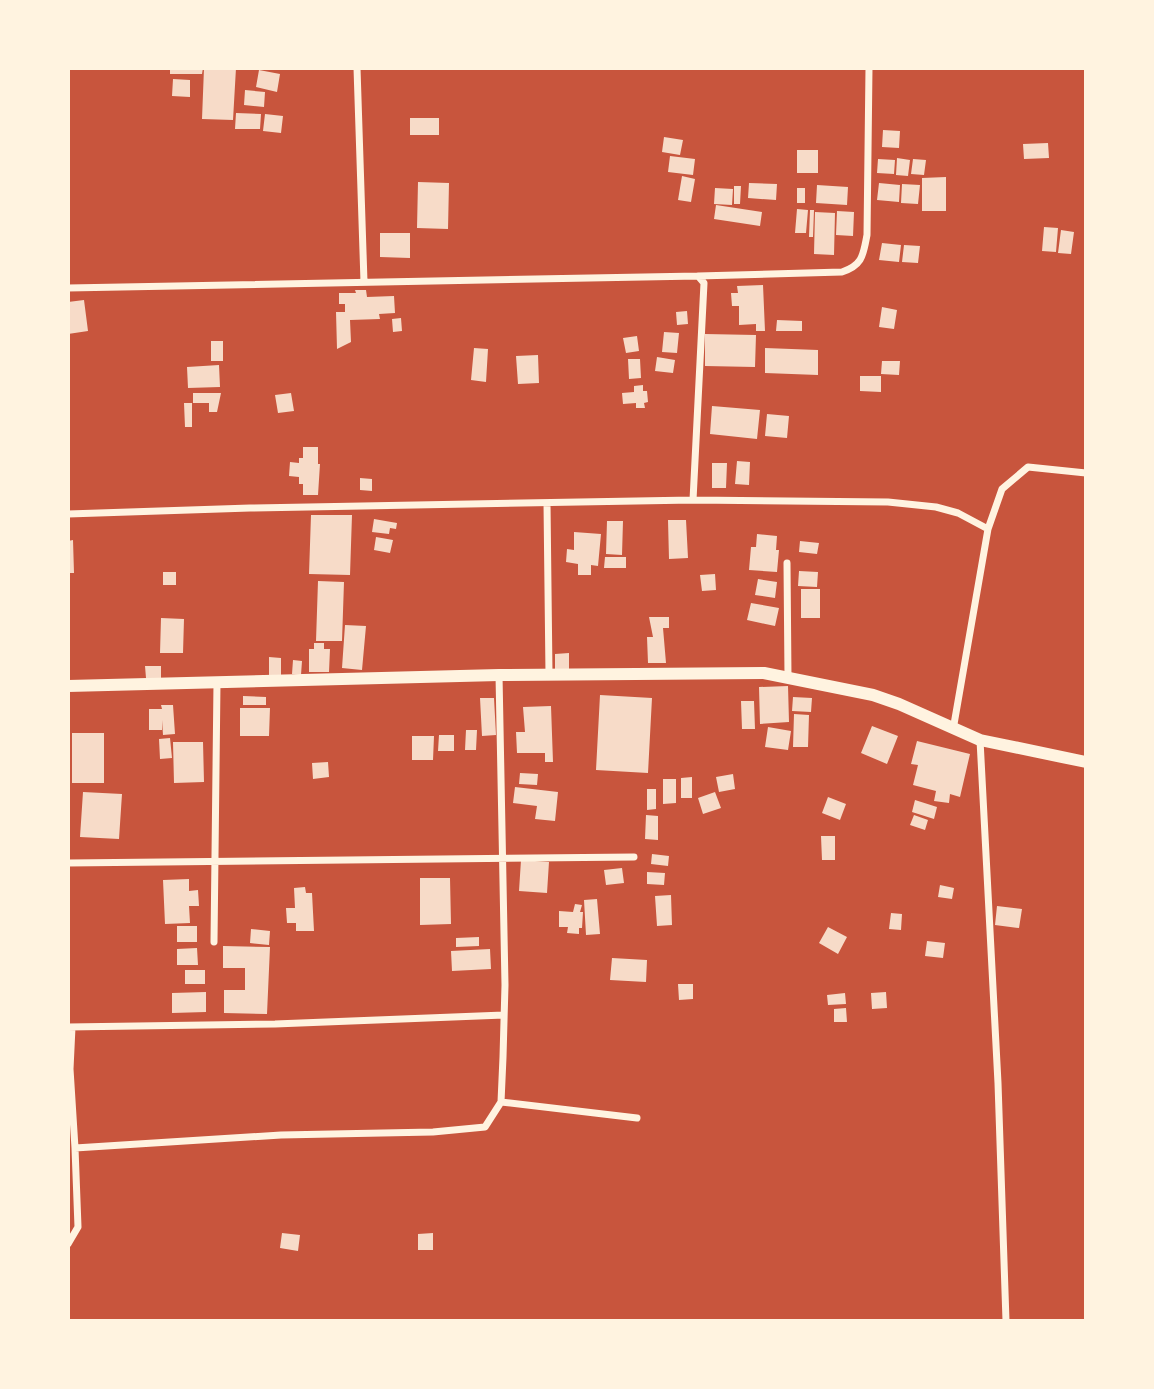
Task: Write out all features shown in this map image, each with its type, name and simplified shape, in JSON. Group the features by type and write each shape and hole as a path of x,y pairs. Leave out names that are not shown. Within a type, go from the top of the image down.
{"highway":[{"path":"68,686 549,674 736,673 788,677 873,695 980,740 1086,762"}],"street":[{"path":"357,68 364,282"},
{"path":"68,288 842,272 855,267 864,254 867,235 869,68"},
{"path":"693,500 704,283 698,276"},
{"path":"953,730 988,529 1002,489 1028,467 1086,473"},
{"path":"68,514 693,500 888,502 924,505 958,513 988,529"},
{"path":"547,503 549,674"},
{"path":"787,563 788,677"},
{"path":"75,1148 281,1135 446,1131 485,1127 501,1102 504,1015 499,675"},
{"path":"214,942 217,683"},
{"path":"980,740 998,1083 1006,1321"},
{"path":"68,863 634,857"},
{"path":"68,1244 78,1227 70,1027 275,1024 504,1015"},
{"path":"501,1102 637,1118"}],"building":[{"path":"170,68 203,68 202,74 170,74"},
{"path":"204,68 236,68 233,120 202,119"},
{"path":"259,70 280,74 277,92 256,87"},
{"path":"173,79 190,80 190,97 172,96"},
{"path":"245,90 265,92 264,107 244,105"},
{"path":"236,113 261,114 260,129 235,129"},
{"path":"265,114 283,116 281,133 263,131"},
{"path":"410,118 439,118 439,135 410,135"},
{"path":"883,130 900,131 899,148 882,147"},
{"path":"664,137 683,140 680,155 662,152"},
{"path":"1048,143 1049,158 1024,159 1023,144"},
{"path":"797,150 818,150 818,173 797,173"},
{"path":"670,156 695,159 693,175 668,172"},
{"path":"897,158 910,160 908,176 896,175"},
{"path":"878,159 895,160 894,174 877,173"},
{"path":"913,159 926,160 924,175 911,174"},
{"path":"682,176 695,179 691,202 678,200"},
{"path":"946,177 946,211 922,211 922,178"},
{"path":"418,182 449,183 448,229 417,228"},
{"path":"749,183 777,184 776,200 748,198"},
{"path":"879,183 900,185 899,202 877,200"},
{"path":"902,184 920,185 918,204 901,203"},
{"path":"817,185 848,187 847,205 816,203"},
{"path":"734,186 741,186 740,204 734,204"},
{"path":"715,188 733,189 732,205 714,204"},
{"path":"797,188 805,188 805,203 797,203"},
{"path":"716,205 762,212 760,226 714,219"},
{"path":"797,209 808,210 806,233 795,233"},
{"path":"810,210 814,210 813,237 809,237"},
{"path":"837,211 854,212 853,236 836,235"},
{"path":"815,212 835,213 834,255 814,254"},
{"path":"1044,227 1058,228 1056,252 1042,251"},
{"path":"1061,230 1074,232 1071,254 1058,253"},
{"path":"380,233 410,233 410,258 380,257"},
{"path":"882,243 901,245 899,262 879,260"},
{"path":"904,245 920,246 918,263 902,262"},
{"path":"763,285 765,331 756,331 756,324 739,325 739,306 732,306 731,293 738,293 737,286"},
{"path":"355,290 366,290 367,297 394,296 395,313 379,314 380,319 350,320 351,342 337,349 336,312 345,312 345,304 339,304 339,293 356,293"},
{"path":"84,300 88,331 68,334 68,302"},
{"path":"882,307 897,310 894,329 879,327"},
{"path":"687,311 688,324 677,325 676,312"},
{"path":"401,318 402,331 393,332 392,319"},
{"path":"777,320 802,321 802,331 776,331"},
{"path":"664,332 679,333 677,353 662,352"},
{"path":"705,334 756,335 755,367 705,366"},
{"path":"637,336 639,351 626,353 623,338"},
{"path":"211,341 223,341 223,361 211,361"},
{"path":"474,348 488,349 486,382 471,380"},
{"path":"765,348 818,350 818,375 765,373"},
{"path":"538,355 539,383 518,384 516,356"},
{"path":"657,357 675,360 673,373 655,371"},
{"path":"628,359 640,359 641,378 629,379"},
{"path":"882,361 900,361 899,375 881,374"},
{"path":"219,365 220,387 188,388 187,367"},
{"path":"860,376 881,376 881,392 860,391"},
{"path":"643,385 648,402 644,403 645,408 636,408 636,403 623,404 622,393 634,392 634,386"},
{"path":"193,393 221,393 217,412 209,412 209,403 193,403"},
{"path":"291,393 294,411 278,413 275,395"},
{"path":"184,403 192,403 192,427 185,427"},
{"path":"712,406 760,410 757,439 710,434"},
{"path":"767,414 789,416 787,438 765,436"},
{"path":"303,447 318,447 318,495 303,495 299,477 289,476 290,462 299,463 299,458 303,458"},
{"path":"737,461 750,462 749,485 735,484"},
{"path":"712,463 727,463 726,488 712,488"},
{"path":"360,478 372,479 372,491 360,490"},
{"path":"311,515 352,515 350,575 309,574"},
{"path":"374,519 397,523 396,529 390,528 389,534 372,532"},
{"path":"668,520 686,520 688,558 669,559"},
{"path":"607,521 623,521 622,555 606,554"},
{"path":"574,532 601,534 598,566 591,565 591,575 578,575 578,564 566,562 567,549 574,550"},
{"path":"757,534 777,536 777,572 749,570 751,547 756,547"},
{"path":"376,537 393,540 390,553 374,550"},
{"path":"73,540 74,573 68,573 68,541"},
{"path":"800,541 819,543 817,554 799,552"},
{"path":"605,557 626,557 626,568 604,568"},
{"path":"799,571 818,572 817,587 798,586"},
{"path":"163,572 176,572 176,585 163,585"},
{"path":"715,574 716,590 702,591 700,575"},
{"path":"758,579 777,582 775,598 755,595"},
{"path":"318,581 344,582 342,641 316,641"},
{"path":"801,589 820,589 820,618 801,618"},
{"path":"751,603 779,608 775,626 747,620"},
{"path":"649,617 669,617 669,628 663,628 666,663 648,663 647,637 653,637"},
{"path":"161,618 184,619 183,653 160,653"},
{"path":"345,625 366,626 362,670 342,668"},
{"path":"314,643 324,643 324,649 330,649 329,672 309,672 309,649 314,649"},
{"path":"569,653 569,670 555,670 555,654"},
{"path":"269,657 281,658 281,677 269,677"},
{"path":"293,660 302,661 301,675 292,674"},
{"path":"145,666 161,666 161,678 146,678"},
{"path":"788,686 789,722 760,724 759,687"},
{"path":"600,695 652,698 648,773 596,770"},
{"path":"243,696 266,697 266,705 243,705"},
{"path":"793,697 812,698 811,712 792,711"},
{"path":"480,698 494,698 496,735 482,736"},
{"path":"741,701 754,701 755,729 742,729"},
{"path":"161,705 173,705 175,734 163,735 162,720 162,730 149,730 149,709 162,709"},
{"path":"551,706 553,762 545,762 545,753 517,753 516,732 525,732 523,707"},
{"path":"240,708 270,708 269,736 240,736"},
{"path":"794,714 809,715 808,747 793,747"},
{"path":"872,726 898,736 887,764 861,753"},
{"path":"768,727 791,731 788,750 765,747"},
{"path":"466,730 477,730 476,750 465,750"},
{"path":"72,733 104,733 104,783 72,783"},
{"path":"439,735 454,735 454,751 438,751"},
{"path":"412,736 434,736 433,760 412,760"},
{"path":"170,738 172,758 160,759 159,739"},
{"path":"917,741 970,754 960,797 950,794 949,803 934,801 936,791 913,785 918,765 911,764"},
{"path":"173,742 203,742 204,782 174,783"},
{"path":"328,762 329,777 313,779 312,763"},
{"path":"520,773 538,774 537,785 519,784"},
{"path":"733,774 735,789 719,792 716,777"},
{"path":"692,777 692,798 681,798 681,778"},
{"path":"663,779 676,779 676,803 663,804"},
{"path":"515,787 558,792 555,821 535,819 537,806 513,803"},
{"path":"647,789 656,789 656,809 647,810"},
{"path":"83,792 122,794 119,839 80,837"},
{"path":"715,792 721,808 703,814 698,798"},
{"path":"828,797 846,804 840,820 822,813"},
{"path":"915,800 937,807 934,819 912,812"},
{"path":"646,815 658,816 658,840 645,839"},
{"path":"914,815 928,820 925,830 910,825"},
{"path":"821,836 835,836 835,860 822,860"},
{"path":"652,854 669,856 668,866 651,864"},
{"path":"521,860 549,862 547,893 519,891"},
{"path":"622,868 624,883 606,885 604,870"},
{"path":"647,872 665,873 664,885 647,884"},
{"path":"420,878 450,878 451,924 420,925"},
{"path":"189,879 189,891 198,890 199,906 189,906 190,923 165,924 163,880"},
{"path":"940,885 954,888 952,899 938,897"},
{"path":"305,887 306,893 312,893 314,931 296,931 296,923 287,923 286,908 295,908 294,888"},
{"path":"671,895 672,925 657,926 655,896"},
{"path":"597,899 600,934 586,935 584,900"},
{"path":"575,904 582,905 580,912 583,912 579,934 567,933 568,927 559,927 559,911 573,912"},
{"path":"997,906 1022,909 1019,928 995,925"},
{"path":"891,913 902,914 901,930 889,929"},
{"path":"177,926 197,926 197,942 177,942"},
{"path":"828,927 847,937 838,954 819,943"},
{"path":"251,929 270,931 269,945 250,943"},
{"path":"479,937 479,946 456,947 456,938"},
{"path":"927,941 945,943 943,958 925,956"},
{"path":"223,946 270,947 267,1014 224,1013 224,990 245,990 245,968 223,968"},
{"path":"197,948 198,965 177,965 177,949"},
{"path":"490,949 491,969 452,971 451,951"},
{"path":"612,958 647,960 646,982 610,980"},
{"path":"185,970 205,970 205,984 185,984"},
{"path":"678,984 693,984 693,999 679,1000"},
{"path":"206,992 206,1012 172,1013 172,993"},
{"path":"886,992 887,1008 872,1009 871,993"},
{"path":"845,993 846,1004 828,1005 827,995"},
{"path":"846,1008 847,1022 834,1022 834,1009"},
{"path":"282,1233 300,1235 298,1251 280,1248"},
{"path":"433,1233 433,1250 418,1250 418,1234"}]}
